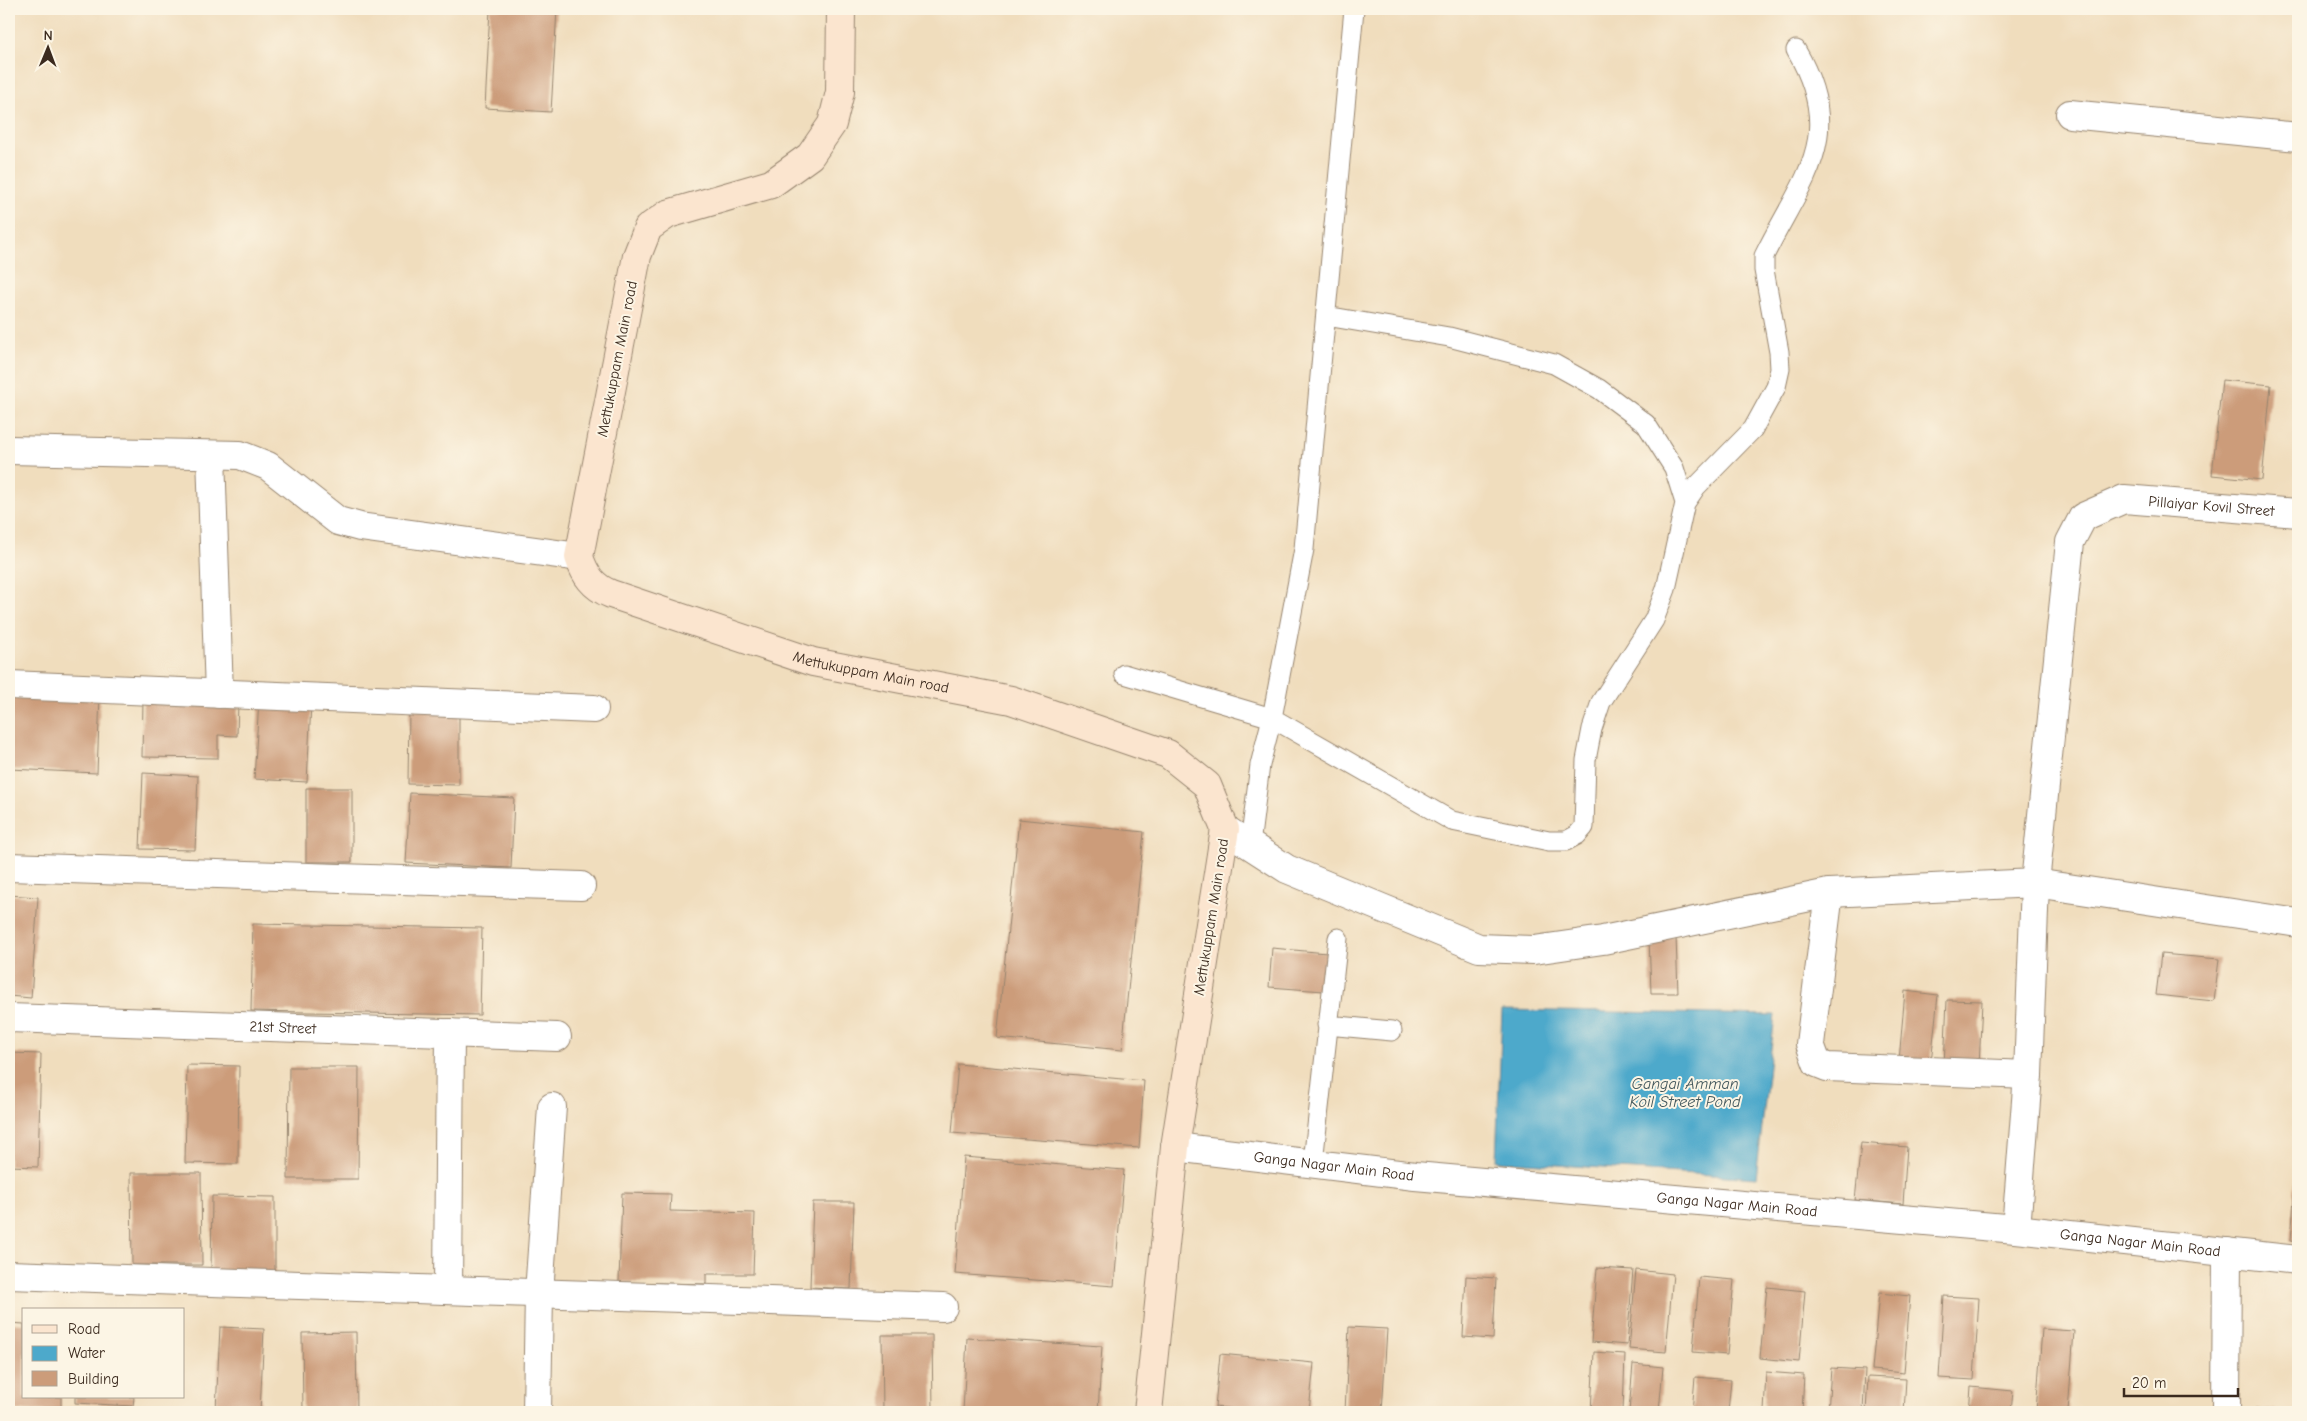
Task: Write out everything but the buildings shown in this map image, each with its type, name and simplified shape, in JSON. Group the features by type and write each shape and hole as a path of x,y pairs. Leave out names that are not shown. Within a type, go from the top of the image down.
{"main road":[{"name":"Mettukuppam Main road","path":"841,9 840,92 832,124 810,156 770,184 668,214 648,228 637,256 579,557 583,569 597,588 803,659 1011,700 1168,754 1207,785 1225,829 1175,1147 1148,1412"}],"street":[{"path":"2070,114 2298,137"},
{"path":"9,450 240,455 268,466 338,521 360,527 579,557"},
{"path":"212,455 219,694"},
{"name":"Pillaiyar Kovil Street","path":"2035,883 2070,542 2083,517 2124,499 2298,513"},
{"path":"9,685 594,709"},
{"path":"1225,829 1287,869 1479,948 1534,950 1603,940 1829,893 2035,883 2298,923"},
{"path":"9,867 581,886"},
{"path":"2016,1230 2028,1075 2035,883"},
{"path":"1829,893 1810,1044 1817,1063 1827,1067 2028,1075"},
{"name":"21st Street","path":"9,1018 557,1037"},
{"path":"448,1290 450,1033"},
{"path":"536,1412 539,1293 552,1107"},
{"name":"Ganga Nagar Main Road","path":"1175,1147 1313,1162 1415,1176 2016,1230 2298,1260"},
{"path":"2226,1412 2227,1252"},
{"path":"9,1275 942,1306"}],"lane":[{"path":"1250,845 1260,765 1272,718 1304,549 1354,9"},
{"path":"1124,674 1272,718 1452,821 1549,841 1566,841 1577,836 1584,827 1586,760 1592,729 1601,702 1654,620 1666,589 1685,503 1696,487 1753,429 1776,387 1780,369 1779,352 1764,270 1764,256 1812,166 1821,132 1819,111 1812,84 1796,50"},
{"path":"1326,316 1449,337 1554,364 1599,389 1646,424 1674,468 1685,503"},
{"path":"1313,1162 1338,938"},
{"path":"1327,1025 1392,1031"}],"water":[{"name":"Gangai Amman Koil Street Pond","path":"1502,1010 1775,1015 1756,1178 1496,1161"}]}
